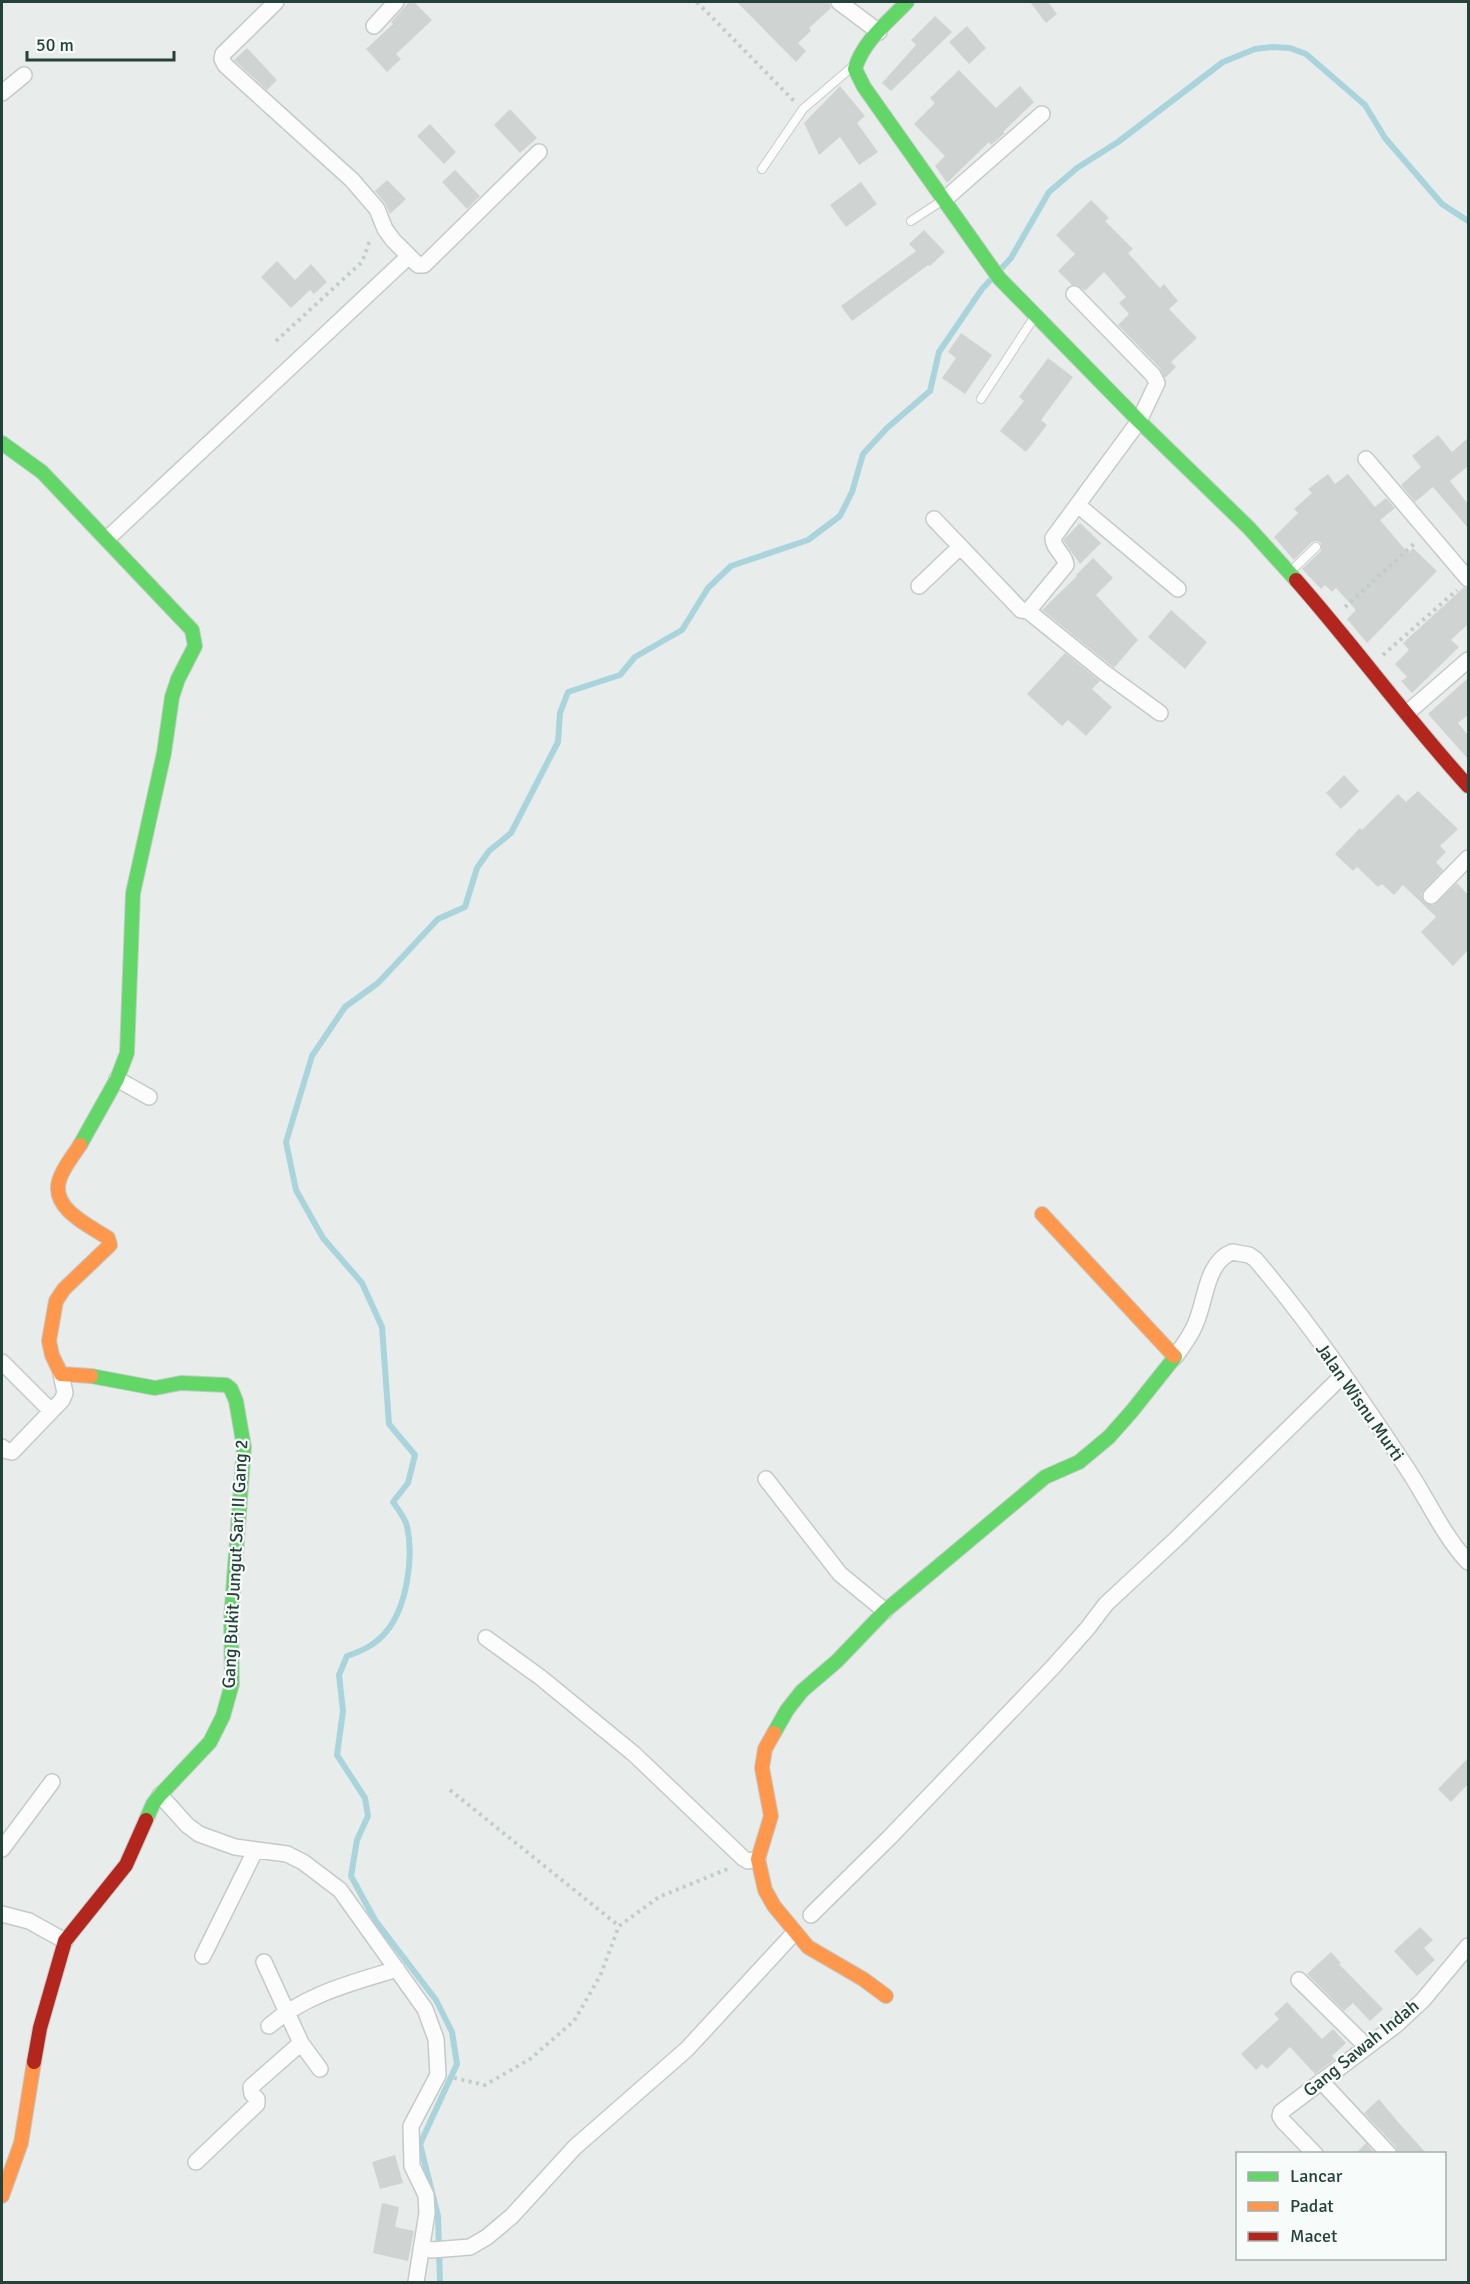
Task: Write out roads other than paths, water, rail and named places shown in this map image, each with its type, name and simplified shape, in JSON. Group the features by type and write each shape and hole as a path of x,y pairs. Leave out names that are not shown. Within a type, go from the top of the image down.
{"street":[{"path":"276,2 223,54 222,59 225,65 352,180 377,209 385,229 408,257 418,265 424,265 539,152"},
{"path":"374,26 396,2"},
{"path":"839,2 879,32"},
{"path":"907,2 859,56 855,69 864,87 983,257 999,278 1139,422 1249,528 1370,667 1468,786"},
{"path":"2,93 24,75"},
{"path":"944,200 1042,114"},
{"path":"107,539 408,257"},
{"path":"1028,611 1066,565 1053,540 1139,422 1155,392 1157,383 1153,375 1074,294"},
{"path":"2,444 42,472 192,630 195,639 195,646 178,679 172,697 164,753 133,893 129,959 129,1046 117,1079 57,1187 62,1205 108,1238 110,1245 64,1289 56,1301 49,1341 65,1392 62,1400 12,1452 2,1447"},
{"path":"1366,459 1427,532 1464,583"},
{"path":"1079,506 1178,589"},
{"path":"934,519 1021,610 1028,611 1105,673 1160,713"},
{"path":"919,586 960,547"},
{"path":"1407,714 1468,660"},
{"path":"1431,896 1468,858"},
{"path":"117,1079 149,1097"},
{"path":"753,1860 771,1816 762,1768 765,1749 787,1710 802,1691 837,1660 885,1611 1045,1477 1056,1470 1078,1462 1093,1451 1116,1428 1175,1357 1042,1214"},
{"name":"Jalan Wisnu Murti","path":"1175,1357 1197,1323 1211,1274 1226,1254 1240,1253 1255,1259 1343,1375 1422,1491 1442,1528 1468,1562"},
{"path":"2,1362 51,1411"},
{"name":"Gang Bukit Jungut Sari II Gang 2","path":"61,1374 85,1375 155,1388 181,1383 226,1385 231,1389 236,1401 244,1447 231,1619 232,1684 223,1716 210,1742 160,1795"},
{"path":"811,1915 890,1837 1053,1667 1106,1604 1176,1539 1343,1375"},
{"path":"766,1479 840,1574 885,1611"},
{"path":"486,1638 540,1677 626,1747 753,1860 774,1906 794,1933 808,1947 863,1979 886,1996"},
{"path":"2,1849 52,1782"},
{"path":"2,2196 21,2143 40,2028 65,1941 126,1865 153,1804 160,1795 187,1825 199,1834 235,1847 287,1854 303,1862 340,1890 425,2009 436,2038 438,2075 411,2126 412,2166 426,2195 432,2249 416,2283"},
{"path":"203,1956 255,1851"},
{"path":"2,1914 29,1922 65,1941"},
{"path":"432,2249 473,2246 512,2216 575,2147 687,2049 794,1933"},
{"name":"Gang Sawah Indah","path":"1313,2152 1283,2121 1280,2116 1281,2112 1396,2025 1423,2000 1468,1946"},
{"path":"264,1962 301,2043 320,2069"},
{"path":"269,2026 286,2012 328,1991 397,1969"},
{"path":"1299,1980 1367,2047"},
{"path":"196,2162 257,2104 257,2099 251,2091 252,2086 301,2043"},
{"path":"1321,2081 1387,2152"}],"lane":[{"path":"762,169 803,110 856,64"},
{"path":"910,221 944,200"},
{"path":"981,399 1036,315"},
{"path":"1289,573 1316,548"}],"waterway":[{"path":"440,2282 438,2216 420,2144 457,2064 452,2032 436,2000 375,1920 351,1876 357,1840 368,1816 365,1798 337,1755 343,1711 339,1675 347,1656 368,1647 386,1632 404,1596 409,1567 409,1538 405,1520 393,1502 408,1483 415,1455 389,1424 382,1327 362,1283 323,1238 296,1190 286,1142 312,1056 345,1007 378,983 438,919 465,907 477,868 489,851 511,833 558,742 560,713 568,692 620,675 635,657 682,630 708,588 731,566 808,540 840,516 852,492 863,454 887,428 930,391 939,352 982,289 1011,258 1049,192 1077,168 1118,142 1223,62 1255,49 1272,47 1290,48 1306,54 1365,105 1385,138 1442,204 1468,221"}]}
